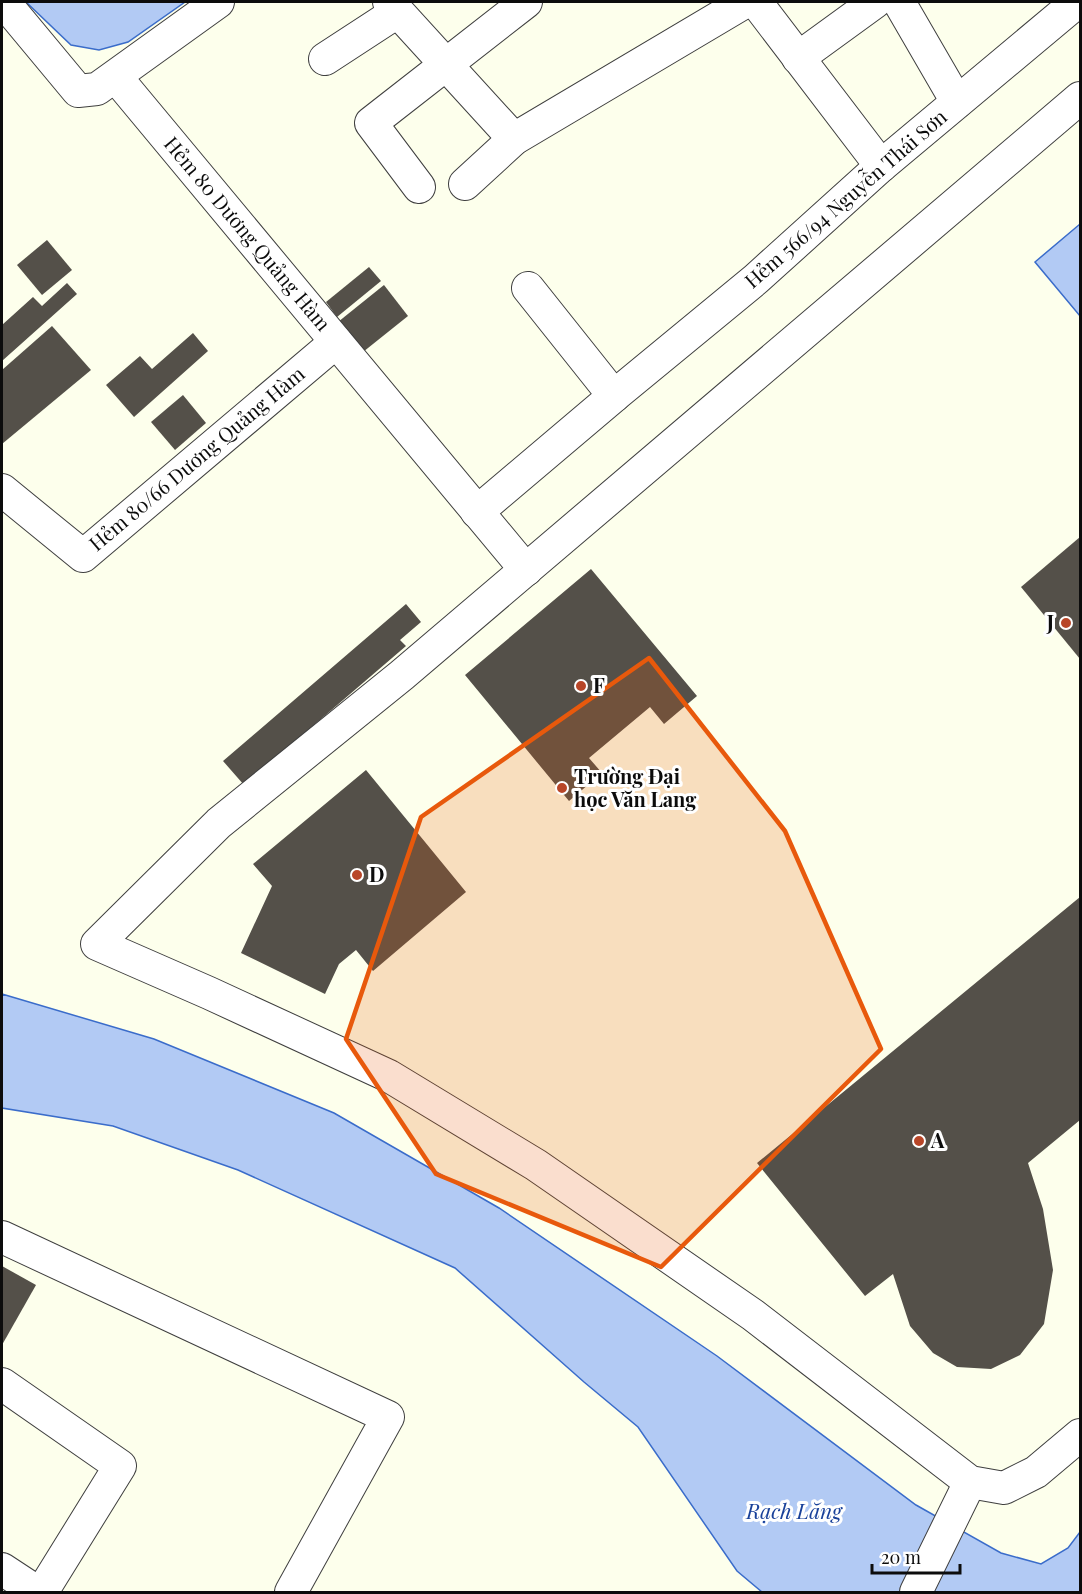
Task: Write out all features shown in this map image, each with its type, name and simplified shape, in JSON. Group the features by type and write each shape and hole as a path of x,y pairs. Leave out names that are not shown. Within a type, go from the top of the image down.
{"street":[{"path":"4,2 78,91 97,89 116,77 218,2"},
{"path":"419,187 371,123 526,2"},
{"path":"465,184 514,140 745,2"},
{"path":"756,2 881,166"},
{"path":"798,58 875,2"},
{"path":"899,2 957,102"},
{"name":"Hẻm 566/94 Nguyễn Thái Sơn","path":"477,512 756,279 881,166 1066,5"},
{"path":"325,59 393,7 514,140"},
{"name":"Hẻm 80 Dương Quảng Hàm","path":"116,77 526,570"},
{"path":"1080,98 402,675 219,823 97,944 210,993 389,1076 536,1165 753,1315 970,1482 1004,1488 1036,1472 1080,1435"},
{"path":"528,288 614,396"},
{"name":"Hẻm 80/66 Dương Quảng Hàm","path":"2,490 83,556 336,342"},
{"path":"2,1237 387,1417 291,1593"},
{"path":"2,1384 120,1466 42,1593"},
{"path":"916,1593 970,1482"},
{"path":"2,1569 37,1593"}],"highlighted area":[{"path":"649,658 785,831 881,1049 661,1267 436,1174 346,1039 421,817"}],"water":[{"path":"26,2 185,2 128,42 99,50 71,45"},
{"path":"1080,224 1080,316 1035,262"},
{"name":"Rạch Lăng","path":"2,994 154,1039 334,1113 499,1208 717,1356 916,1505 1001,1553 1041,1564 1068,1548 1080,1532 1080,1592 762,1592 737,1571 638,1427 455,1268 238,1170 113,1126 2,1108"}],"building":[{"path":"47,240 72,270 42,295 17,265"},
{"path":"369,267 381,281 337,317 326,302"},
{"path":"67,283 77,294 2,361 2,325 33,297 42,306"},
{"path":"384,285 408,316 363,352 338,322"},
{"path":"52,326 91,370 2,444 2,370"},
{"path":"193,333 208,351 134,417 106,385 140,356 152,369"},
{"path":"183,395 206,423 175,450 151,422"},
{"name":"J","path":"1080,537 1080,659 1021,587"},
{"name":"F","path":"591,569 697,696 664,724 650,707 589,758 602,773 569,801 465,675"},
{"path":"406,604 421,622 400,640 406,646 244,785 223,761"},
{"name":"D","path":"366,770 466,892 373,971 356,950 339,964 325,994 241,953 272,886 253,864"},
{"name":"A","path":"1080,897 1080,1120 1028,1163 1043,1209 1053,1270 1044,1324 1020,1355 991,1369 957,1367 933,1353 910,1326 893,1274 865,1296 757,1163"},
{"path":"2,1266 36,1285 2,1345"}],"place":[{"name":"J","path":"1066,623"},
{"name":"F","path":"581,686"},
{"name":"Trường Đại học Văn Lang","path":"562,788"},
{"name":"D","path":"357,875"},
{"name":"A","path":"919,1141"}]}
